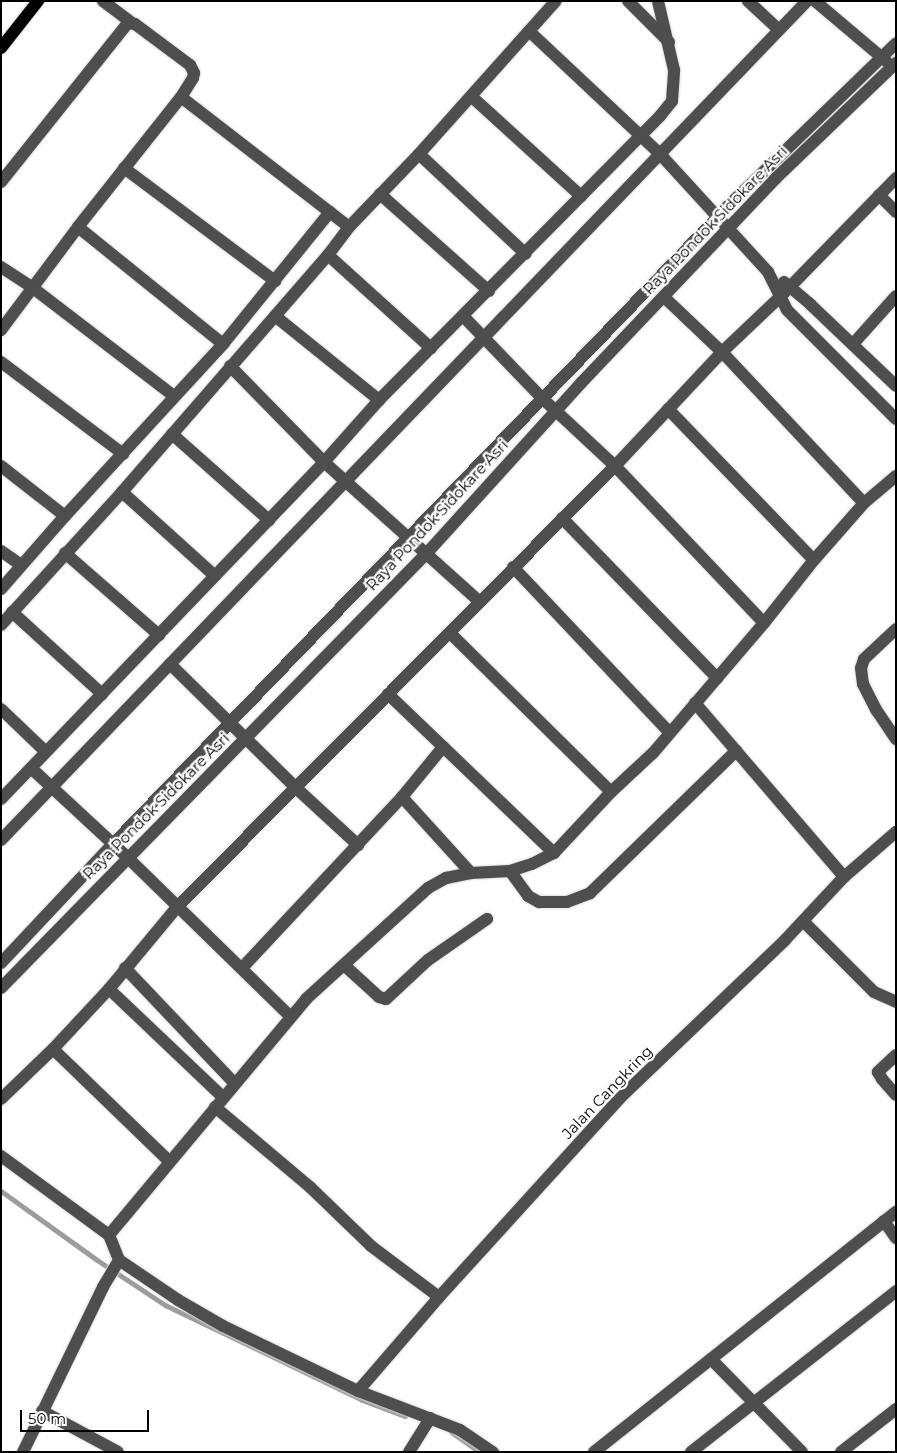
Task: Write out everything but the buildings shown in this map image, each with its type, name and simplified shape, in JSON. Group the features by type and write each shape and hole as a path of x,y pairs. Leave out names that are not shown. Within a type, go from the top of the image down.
{"main road":[{"path":"1,48 38,1"}],"street":[{"path":"1,330 193,78 194,73 190,65 103,1"},
{"path":"1,624 122,492 328,255 349,227 419,154 556,1"},
{"path":"628,1 669,42"},
{"path":"1,799 324,462 379,400 526,254 639,135 660,116 672,100 674,70 658,1"},
{"path":"748,1 779,30"},
{"path":"1,840 807,1"},
{"path":"815,1 895,66"},
{"path":"1,182 126,24 130,22"},
{"path":"529,31 722,213 730,227 768,272 787,310 896,419"},
{"name":"Raya Pondok Sidokare Asri","path":"1,963 112,844 410,538 722,213 896,43"},
{"name":"Raya Pondok Sidokare Asri","path":"1,988 127,857 426,554 556,411 775,179 895,66"},
{"path":"181,96 349,227"},
{"path":"471,96 581,196"},
{"path":"419,154 526,254"},
{"path":"124,168 276,281"},
{"path":"1,1100 53,1049 108,989 177,907 615,466 722,352 781,296 896,178"},
{"path":"380,194 489,291"},
{"path":"879,195 896,212"},
{"path":"1,589 64,516 223,344 276,281 330,212"},
{"path":"78,227 223,344"},
{"path":"328,255 431,348"},
{"path":"1,267 33,288 174,396"},
{"path":"768,272 790,286 896,386"},
{"path":"853,344 896,296"},
{"path":"664,297 722,352 864,503"},
{"path":"275,316 379,400"},
{"path":"463,316 543,399 615,466 764,623"},
{"path":"1,362 123,454"},
{"path":"230,366 324,462 479,601"},
{"path":"668,409 814,560"},
{"path":"172,434 269,520"},
{"path":"1,466 64,516"},
{"path":"109,1234 290,1016 428,888 446,878 472,873 510,871 532,864 554,853 611,792 654,753 764,623 814,560 864,503 896,476"},
{"path":"122,492 215,576"},
{"path":"562,518 717,678"},
{"path":"1,551 21,565"},
{"path":"65,553 158,635"},
{"path":"513,568 670,733"},
{"path":"12,612 102,694"},
{"path":"896,629 864,659 861,668 863,684 876,711 896,739"},
{"path":"450,633 611,792"},
{"path":"170,664 295,787 358,845"},
{"path":"388,694 554,853"},
{"path":"695,703 844,877"},
{"path":"1,710 46,752"},
{"path":"242,968 402,797 443,748"},
{"path":"510,871 528,896 539,902 567,902 590,893 736,751"},
{"path":"31,768 127,857 290,1016"},
{"path":"402,797 472,873"},
{"name":"Jalan Cangkring","path":"358,1391 439,1297 623,1095 803,921 844,877 896,832"},
{"path":"344,965 378,998 386,999 428,960 487,919"},
{"path":"803,921 874,992 896,1002"},
{"path":"125,968 234,1083"},
{"path":"108,989 170,1047 219,1102 371,1246 439,1297"},
{"path":"170,1047 186,1032"},
{"path":"53,1049 170,1161"},
{"path":"896,1055 878,1072 896,1095"},
{"path":"1,1156 109,1234 118,1263 178,1300 223,1326 358,1391 460,1430 493,1452"},
{"path":"594,1452 896,1212"},
{"path":"884,1221 896,1238"},
{"path":"23,1452 104,1285 118,1263"},
{"path":"691,1452 896,1291"},
{"path":"711,1359 802,1452"},
{"path":"840,1452 896,1409"},
{"path":"42,1411 118,1452"},
{"path":"409,1452 429,1419"}],"waterway":[{"path":"1,1191 97,1260 165,1305 362,1400 405,1416"},
{"path":"451,1432 480,1452"}]}
